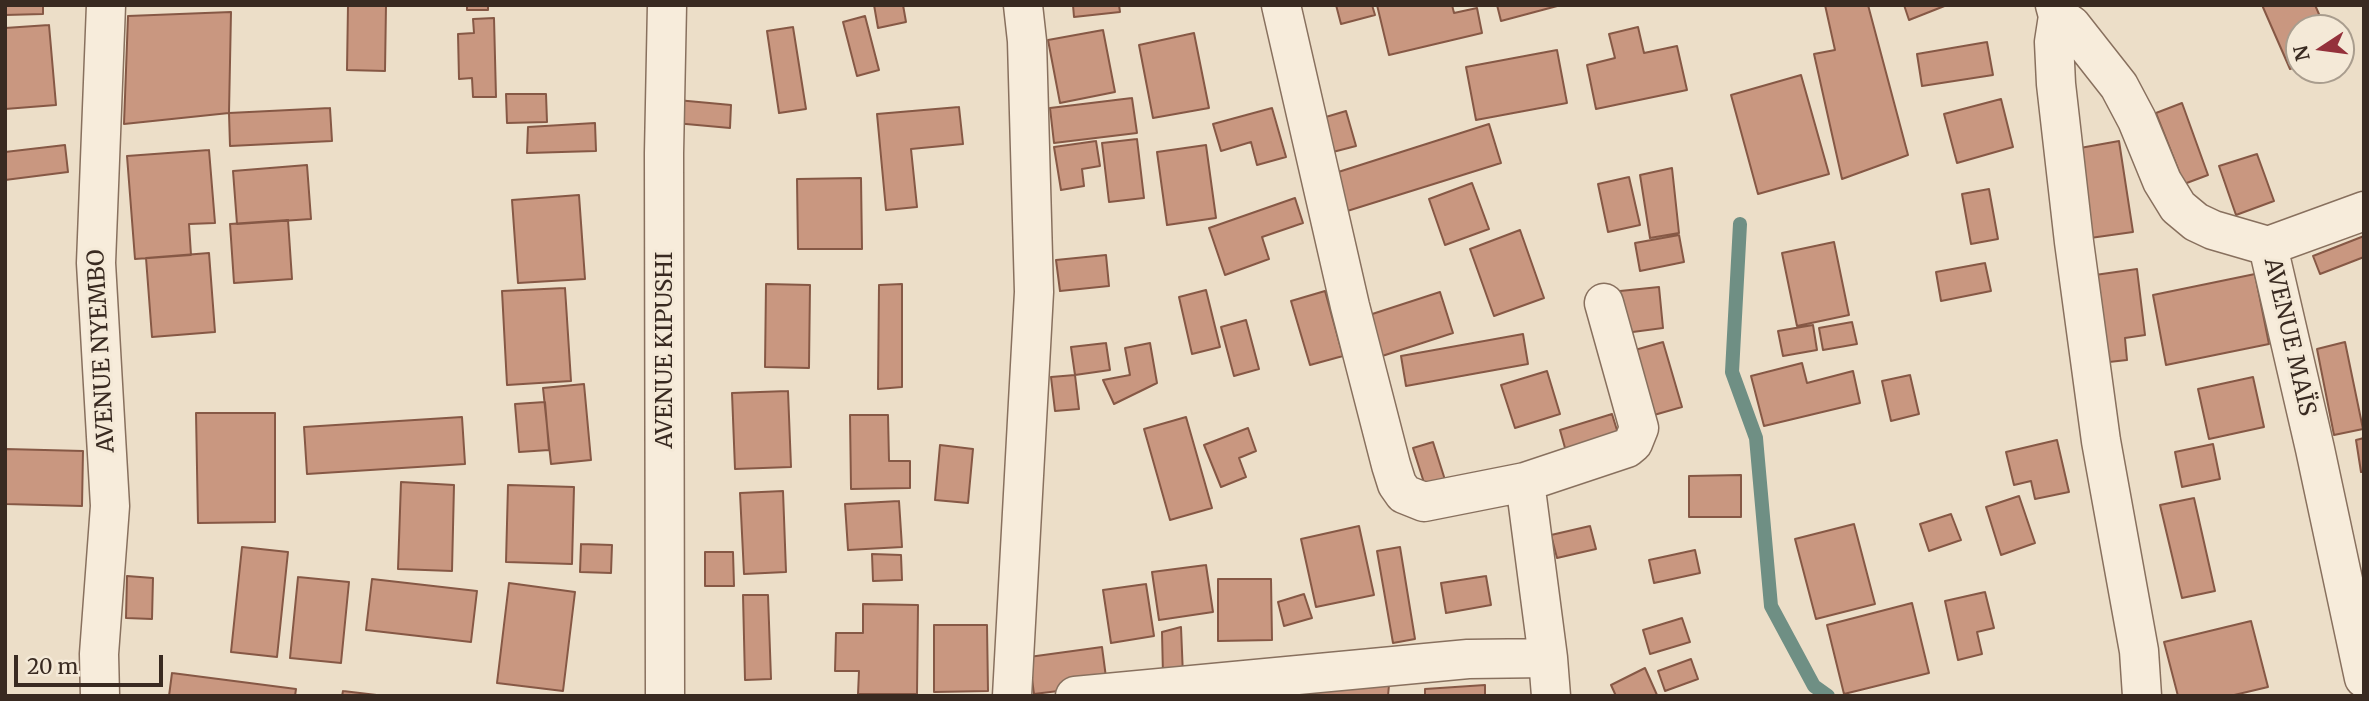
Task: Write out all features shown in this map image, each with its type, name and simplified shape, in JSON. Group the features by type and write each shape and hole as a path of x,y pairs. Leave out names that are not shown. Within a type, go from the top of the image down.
{"street":[{"name":"AVENUE NYEMBO","path":"100,696 99,654 110,506 96,263 106,5"},
{"name":"AVENUE KIPUSHI","path":"665,696 664,153 667,5"},
{"path":"1012,696 1034,292 1027,41 1023,5"},
{"path":"1281,5 1350,306 1397,484 1404,494 1424,502 1525,482 1627,448 1633,443 1639,428 1604,303"},
{"path":"2056,11 2056,84 2074,242 2101,441 2139,651 2142,696"},
{"name":"AVENUE MAÏS","path":"2056,11 2071,25 2119,86 2137,120 2162,181 2178,206 2196,222 2213,230 2268,246 2364,678"},
{"path":"2268,246 2364,211"},
{"path":"1525,482 1551,696"},
{"path":"1074,696 1468,659 1548,658"}],"building":[{"path":"5,5 43,5 43,14 5,15"},
{"path":"348,5 386,5 385,71 347,70"},
{"path":"467,5 488,5 488,10 467,10"},
{"path":"874,5 903,5 906,22 878,28"},
{"path":"1073,5 1119,5 1120,12 1074,17"},
{"path":"1336,5 1372,5 1375,15 1341,24"},
{"path":"1377,5 1452,5 1454,13 1477,8 1482,33 1389,55"},
{"path":"1497,5 1561,5 1501,21"},
{"path":"1825,5 1868,5 1908,155 1842,179 1814,54 1835,50"},
{"path":"1904,5 1947,5 1909,20"},
{"path":"2262,5 2315,5 2319,14 2285,14 2285,58"},
{"path":"231,12 229,113 124,124 128,16"},
{"path":"865,16 879,70 857,76 843,22"},
{"path":"494,18 496,97 473,97 472,78 459,79 458,34 474,33 473,19"},
{"path":"49,25 56,105 5,109 5,28"},
{"path":"793,27 806,109 779,113 767,31"},
{"path":"1638,27 1644,53 1677,46 1687,90 1596,109 1587,65 1615,58 1609,34"},
{"path":"1103,30 1115,92 1060,103 1048,40"},
{"path":"1194,33 1209,108 1153,118 1139,45"},
{"path":"1987,42 1993,75 1922,86 1917,54"},
{"path":"1557,50 1567,103 1476,120 1466,67"},
{"path":"1801,75 1829,174 1758,194 1731,95"},
{"path":"506,94 546,94 547,122 507,123"},
{"path":"1132,98 1137,133 1054,143 1050,108"},
{"path":"2001,99 2013,147 1957,163 1944,114"},
{"path":"677,100 731,105 730,128 675,123"},
{"path":"2182,103 2208,175 2184,184 2156,113"},
{"path":"959,107 963,144 911,149 917,207 886,210 877,114"},
{"path":"330,108 332,141 230,146 229,113"},
{"path":"1272,108 1286,157 1257,165 1251,142 1221,151 1213,124"},
{"path":"1346,111 1356,146 1329,153 1319,119"},
{"path":"595,123 596,151 527,153 528,127"},
{"path":"1489,124 1501,163 1344,212 1332,174"},
{"path":"1137,139 1144,198 1109,202 1102,143"},
{"path":"1096,141 1100,166 1082,169 1084,186 1061,190 1054,147"},
{"path":"2119,141 2133,232 2083,239 2069,150"},
{"path":"65,145 68,172 5,180 5,152"},
{"path":"1206,145 1216,218 1167,225 1157,152"},
{"path":"209,150 215,223 189,224 191,255 135,259 127,156"},
{"path":"2257,154 2274,201 2236,215 2219,166"},
{"path":"307,165 311,219 237,224 233,171"},
{"path":"1672,168 1679,233 1650,238 1640,175"},
{"path":"1629,177 1640,225 1608,232 1598,184"},
{"path":"861,178 862,249 798,249 797,179"},
{"path":"1472,183 1489,229 1445,245 1429,199"},
{"path":"1989,189 1998,239 1971,244 1962,194"},
{"path":"579,195 585,279 518,283 512,200"},
{"path":"1295,198 1303,223 1262,237 1269,259 1225,275 1209,228"},
{"path":"288,220 292,279 234,283 230,224"},
{"path":"1520,230 1544,298 1494,316 1470,249"},
{"path":"1679,235 1684,262 1640,271 1635,243"},
{"path":"2364,236 2364,257 2320,274 2313,256"},
{"path":"1834,242 1849,315 1797,326 1782,253"},
{"path":"209,253 215,332 152,337 146,258"},
{"path":"1106,255 1109,286 1060,291 1056,260"},
{"path":"1985,263 1991,291 1941,301 1936,272"},
{"path":"2137,269 2145,335 2125,338 2127,360 2100,363 2088,276"},
{"path":"2255,274 2269,344 2166,365 2153,295"},
{"path":"766,284 810,285 809,368 765,367"},
{"path":"902,284 902,387 878,389 879,285"},
{"path":"1659,287 1663,328 1625,333 1620,291"},
{"path":"565,288 571,381 507,385 502,291"},
{"path":"1206,290 1220,347 1192,354 1179,297"},
{"path":"1325,291 1343,356 1310,365 1291,301"},
{"path":"1440,292 1453,333 1376,358 1363,317"},
{"path":"1246,320 1259,369 1234,376 1221,327"},
{"path":"1852,322 1857,344 1823,350 1819,328"},
{"path":"1813,325 1817,350 1783,356 1778,331"},
{"path":"1523,334 1528,364 1406,386 1401,356"},
{"path":"1663,342 1682,407 1647,417 1628,352"},
{"path":"2345,342 2363,429 2334,435 2317,349"},
{"path":"1106,343 1110,370 1075,375 1071,347"},
{"path":"1150,343 1157,383 1114,404 1103,380 1130,375 1125,348"},
{"path":"1802,363 1807,383 1853,371 1860,403 1764,426 1751,376"},
{"path":"1547,371 1560,414 1515,428 1501,385"},
{"path":"1075,375 1079,409 1055,411 1051,377"},
{"path":"1910,375 1919,414 1891,421 1882,381"},
{"path":"2253,377 2264,427 2209,439 2198,389"},
{"path":"584,384 591,460 551,464 543,388"},
{"path":"788,391 791,467 735,469 732,393"},
{"path":"545,402 549,450 519,452 515,404"},
{"path":"196,413 275,413 275,522 198,523"},
{"path":"1612,414 1620,440 1567,455 1560,430"},
{"path":"850,415 888,415 889,461 910,461 910,488 851,489"},
{"path":"462,417 465,464 307,474 304,427"},
{"path":"1186,417 1212,508 1170,520 1144,429"},
{"path":"1248,428 1256,451 1239,458 1246,477 1221,487 1204,445"},
{"path":"2364,438 2364,472 2361,472 2356,440"},
{"path":"2057,440 2069,492 2035,499 2031,481 2014,485 2006,452"},
{"path":"1433,442 1446,483 1426,489 1413,448"},
{"path":"2213,444 2220,479 2182,487 2175,452"},
{"path":"940,445 973,449 968,503 935,500"},
{"path":"6,449 83,451 82,506 5,504"},
{"path":"1741,475 1741,517 1689,517 1689,476"},
{"path":"401,482 454,485 452,571 398,569"},
{"path":"508,485 574,487 572,564 506,562"},
{"path":"783,491 786,572 744,574 740,493"},
{"path":"2019,496 2035,543 2001,555 1986,507"},
{"path":"2194,498 2215,591 2182,598 2160,505"},
{"path":"899,501 902,547 848,550 845,504"},
{"path":"1951,514 1961,540 1929,551 1920,524"},
{"path":"1854,524 1875,604 1816,619 1795,539"},
{"path":"1359,526 1374,595 1316,607 1301,539"},
{"path":"1590,526 1596,549 1557,558 1551,535"},
{"path":"581,544 612,545 611,573 580,572"},
{"path":"242,547 288,552 277,657 231,652"},
{"path":"1400,547 1415,639 1393,643 1377,551"},
{"path":"1695,550 1700,573 1654,583 1649,560"},
{"path":"705,552 733,552 734,586 705,586"},
{"path":"872,554 901,555 902,580 873,581"},
{"path":"1206,565 1213,612 1159,620 1152,572"},
{"path":"127,576 153,578 152,619 126,618"},
{"path":"1486,576 1491,605 1446,613 1441,583"},
{"path":"298,577 349,582 341,663 290,658"},
{"path":"372,579 477,591 471,642 366,630"},
{"path":"1218,579 1271,579 1272,640 1218,641"},
{"path":"509,583 575,592 563,691 497,683"},
{"path":"1146,584 1154,636 1111,643 1103,590"},
{"path":"1985,592 1994,628 1977,632 1982,654 1958,660 1945,601"},
{"path":"1304,594 1312,618 1284,626 1278,602"},
{"path":"743,595 768,595 771,679 745,680"},
{"path":"1912,603 1929,673 1844,694 1827,625"},
{"path":"863,604 918,605 917,694 858,694 859,671 835,671 836,633 863,633"},
{"path":"1682,618 1690,642 1650,654 1643,630"},
{"path":"2251,621 2268,687 2230,696 2178,696 2164,642"},
{"path":"934,625 987,625 988,691 934,692"},
{"path":"1181,627 1183,676 1163,676 1162,632"},
{"path":"1102,647 1107,685 1034,694 1029,657"},
{"path":"1691,659 1698,679 1665,691 1658,671"},
{"path":"1645,668 1657,695 1616,696 1611,685"},
{"path":"172,673 296,689 295,696 169,696"},
{"path":"1297,682 1389,685 1388,696 1296,696"},
{"path":"1485,685 1485,696 1425,696 1425,689"},
{"path":"343,691 385,696 342,696"}],"waterway":[{"path":"1740,224 1732,372 1756,438 1771,606 1814,686 1828,696"}]}
